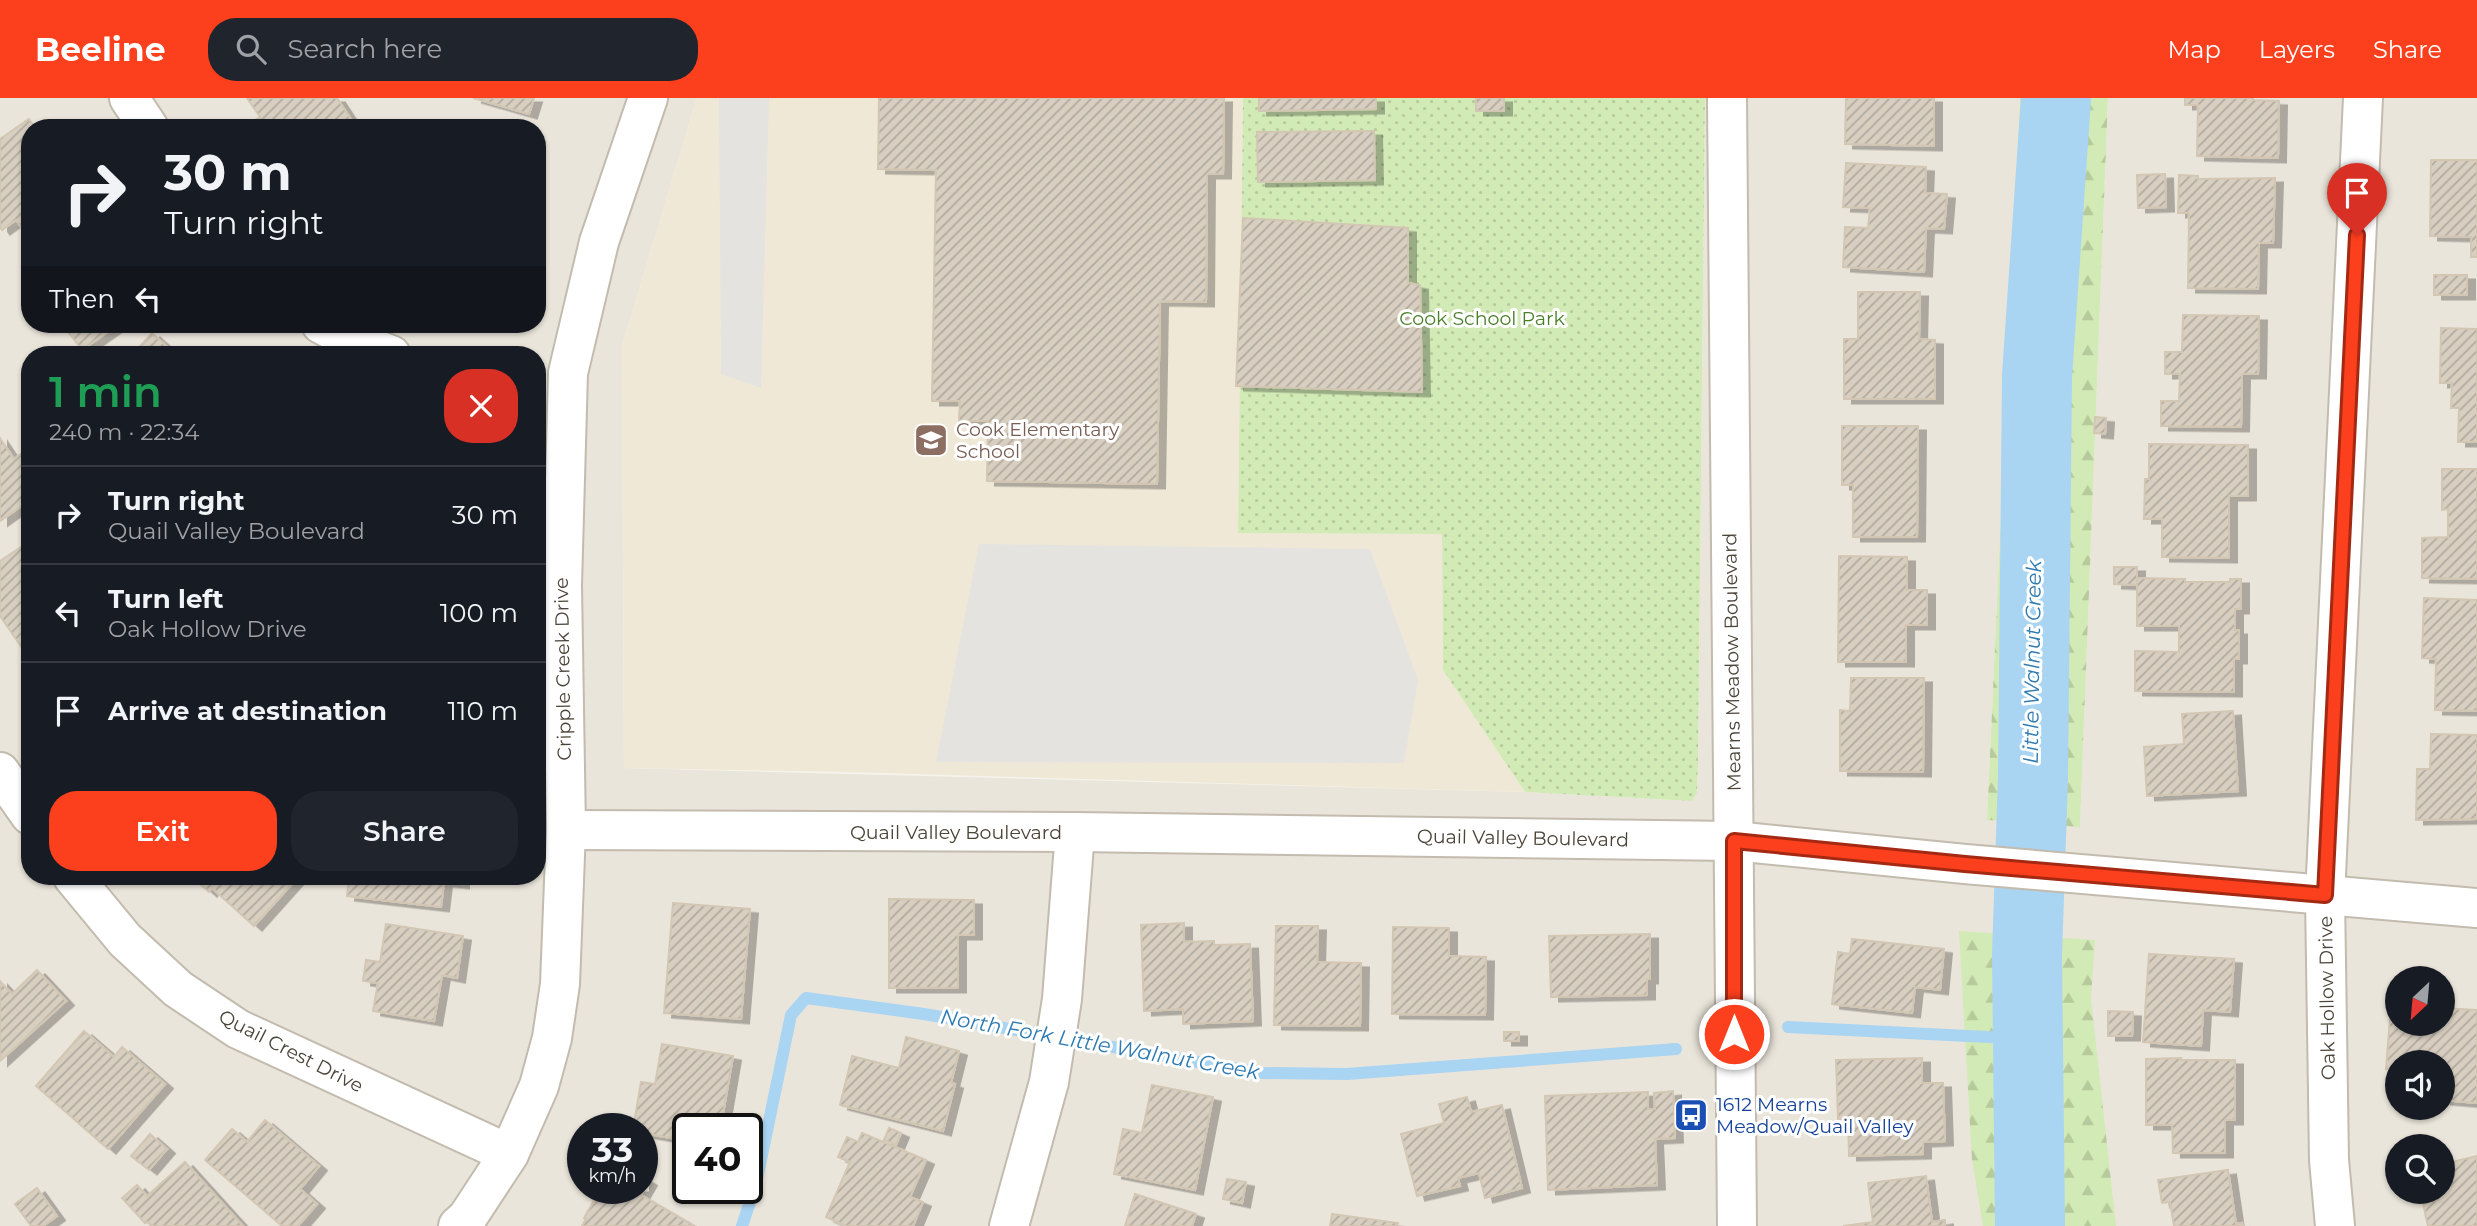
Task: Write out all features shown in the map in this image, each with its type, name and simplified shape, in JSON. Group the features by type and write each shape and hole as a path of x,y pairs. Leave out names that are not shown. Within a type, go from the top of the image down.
{"street":[{"path":"129,98 143,119"},
{"name":"Cripple Creek Drive","path":"458,1226 467,1218 509,1154 539,1086 552,1038 560,984 566,830 562,585 552,372 648,98"},
{"name":"Mearns Meadow Boulevard","path":"1727,98 1737,1226"},
{"name":"Oak Hollow Drive","path":"2334,1226 2329,1160 2325,895 2363,98"},
{"path":"338,333 367,346"},
{"path":"0,772 21,802"},
{"name":"Quail Valley Boulevard","path":"566,830 1075,832 1734,841 1965,864 2477,908"},
{"path":"1009,1226 1034,1143 1054,1056 1062,999 1075,832"},
{"name":"Quail Crest Drive","path":"80,885 125,940 178,989 238,1029 509,1154"}],"shaded area":[{"path":"0,98 697,98 622,347 624,768 1525,792 1692,801 1697,793 1698,762 1705,98 2020,98 1987,820 2080,826 2108,98 2477,98 2477,1226 0,1226"},
{"name":"Cook Elementary School","path":"697,98 1243,98 1238,533 1442,534 1443,670 1525,792 624,768 622,347"},
{"path":"719,98 769,98 761,388 721,374"},
{"path":"979,544 1370,549 1418,680 1404,763 936,762"}],"green space":[{"name":"Cook School Park","path":"1243,98 1705,98 1698,762 1697,793 1692,801 1525,792 1443,670 1442,534 1238,533"},
{"path":"2020,98 2108,98 2080,827 1987,820"},
{"path":"1959,931 2095,940 2091,999 2116,1226 1983,1226 1972,1160"}],"building":[{"path":"247,98 337,98 351,119 257,119 260,117"},
{"path":"473,98 534,98 529,114"},
{"path":"879,98 1224,98 1223,174 1207,174 1206,302 1160,301 1157,484 987,481 988,421 959,421 960,401 932,401 936,170 878,169"},
{"path":"1259,98 1376,98 1376,109 1259,111"},
{"path":"1476,98 1504,98 1504,111 1476,111"},
{"path":"1846,98 1934,98 1934,146 1845,144"},
{"path":"2185,98 2253,98 2279,101 2278,158 2197,156 2198,105 2185,105"},
{"path":"21,125 21,227 16,220 2,230 0,227 0,139"},
{"path":"1374,131 1375,180 1258,182 1257,132"},
{"path":"2431,160 2477,160 2477,257 2471,257 2471,237 2430,236"},
{"path":"1846,163 1926,167 1925,193 1947,194 1944,229 1926,228 1924,272 1843,267 1845,227 1868,228 1870,208 1843,207"},
{"path":"2165,174 2166,207 2138,208 2137,175"},
{"path":"2179,175 2198,176 2198,179 2275,178 2273,243 2259,243 2258,289 2188,288 2189,213 2178,213"},
{"path":"1243,218 1408,228 1408,283 1420,285 1422,392 1236,386"},
{"path":"2434,275 2467,275 2467,295 2434,295"},
{"path":"1858,292 1920,292 1919,339 1935,340 1935,399 1844,399 1844,339 1858,339"},
{"path":"2183,315 2259,316 2258,374 2242,374 2241,427 2161,426 2161,401 2179,401 2180,374 2165,374 2165,352 2182,352"},
{"path":"2441,328 2477,329 2477,442 2458,442 2459,408 2451,408 2452,383 2440,383"},
{"path":"69,333 106,333 88,346 79,346"},
{"path":"152,333 166,346 140,346"},
{"path":"2095,417 2106,418 2105,434 2094,433"},
{"path":"1842,426 1918,426 1917,537 1853,537 1853,485 1842,485"},
{"path":"0,438 14,459 21,454 21,506 0,521"},
{"path":"2149,444 2248,445 2248,496 2229,496 2229,558 2162,557 2162,519 2144,519 2145,479 2149,479"},
{"path":"2442,469 2477,469 2477,579 2422,578 2422,538 2448,537 2448,509 2442,510"},
{"path":"21,547 21,646 0,616 0,561"},
{"path":"1839,556 1907,557 1907,590 1927,590 1927,625 1906,625 1906,662 1838,662"},
{"path":"2114,567 2137,567 2137,585 2114,584"},
{"path":"2137,578 2185,579 2185,582 2230,582 2230,579 2241,579 2241,609 2235,609 2235,630 2239,630 2239,659 2234,659 2234,692 2135,691 2135,651 2179,652 2179,626 2137,626"},
{"path":"2424,598 2477,600 2477,711 2435,710 2436,659 2422,658"},
{"path":"1851,678 1924,678 1923,772 1840,771 1840,710 1850,711"},
{"path":"2233,711 2238,791 2147,796 2144,747 2184,744 2182,714"},
{"path":"2431,734 2477,735 2477,819 2416,820 2417,769 2430,769"},
{"path":"201,885 291,885 254,926 212,888 209,892"},
{"path":"348,885 444,885 441,907 347,896"},
{"path":"889,899 974,900 974,935 958,935 958,988 889,988"},
{"path":"673,903 750,909 741,1019 664,1013"},
{"path":"1184,923 1184,942 1250,944 1253,1021 1183,1024 1183,1009 1144,1011 1141,925"},
{"path":"386,924 463,936 457,978 442,975 434,1021 373,1011 378,983 363,981 366,960 380,962"},
{"path":"1276,926 1318,926 1317,962 1361,963 1360,1026 1274,1025"},
{"path":"1393,927 1449,928 1449,956 1486,957 1485,1015 1392,1014"},
{"path":"1650,934 1650,979 1647,979 1647,995 1551,997 1549,936"},
{"path":"1852,939 1944,949 1940,990 1915,987 1912,1013 1832,1004 1838,952 1850,954"},
{"path":"2149,954 2234,959 2230,1012 2203,1010 2201,1046 2143,1042"},
{"path":"37,970 66,1001 0,1061 0,981 12,994"},
{"path":"2455,1009 2477,1010 2477,1103 2455,1101 2455,1050 2387,1050 2389,1036 2455,1036"},
{"path":"2108,1011 2133,1012 2132,1036 2108,1036"},
{"path":"84,1031 114,1057 122,1047 165,1084 108,1149 36,1086"},
{"path":"1504,1032 1519,1032 1519,1041 1504,1041"},
{"path":"906,1037 959,1051 951,1083 955,1084 943,1131 840,1105 852,1056 899,1068"},
{"path":"662,1044 733,1056 723,1113 672,1113 672,1138 658,1136 658,1113 636,1113 641,1082 655,1084"},
{"path":"1922,1058 1922,1083 1943,1083 1945,1141 1923,1142 1923,1154 1849,1156 1848,1119 1838,1119 1836,1060"},
{"path":"2181,1058 2180,1060 2235,1060 2235,1120 2225,1120 2225,1153 2173,1153 2172,1125 2146,1125 2146,1059"},
{"path":"1152,1085 1213,1097 1195,1190 1114,1174 1123,1129 1142,1133"},
{"path":"1673,1091 1675,1138 1655,1139 1657,1185 1548,1190 1545,1096 1648,1092 1648,1109 1655,1109 1654,1093"},
{"path":"1467,1097 1471,1112 1502,1105 1522,1188 1485,1198 1479,1173 1458,1178 1460,1186 1417,1196 1401,1134 1444,1123 1439,1104"},
{"path":"265,1120 319,1166 300,1189 317,1204 298,1226 282,1226 205,1160 232,1129 247,1142"},
{"path":"889,1128 901,1133 896,1145 884,1140"},
{"path":"862,1133 926,1160 910,1197 923,1202 913,1226 846,1226 826,1217 850,1162 838,1157 847,1137 858,1142"},
{"path":"150,1134 167,1149 149,1170 131,1156"},
{"path":"2477,1156 2477,1226 2428,1226 2423,1204 2455,1204 2455,1161"},
{"path":"185,1162 243,1226 152,1226 148,1222 145,1223 122,1198 137,1185 147,1196"},
{"path":"2228,1170 2236,1224 2242,1223 2243,1226 2174,1226 2170,1202 2162,1203 2158,1180"},
{"path":"1926,1176 1932,1222 1945,1220 1945,1226 1843,1226 1873,1222 1868,1183"},
{"path":"1227,1179 1246,1182 1242,1203 1223,1199"},
{"path":"37,1188 57,1216 43,1226 31,1226 15,1204"},
{"path":"1135,1194 1196,1214 1192,1226 1125,1226"},
{"path":"592,1204 656,1204 694,1226 582,1226 586,1219 584,1218"},
{"path":"1332,1214 1398,1223 1397,1226 1330,1226"}],"waterway":[{"name":"Little Walnut Creek","path":"2030,1226 2027,955 2033,778 2037,376 2056,98"},
{"name":"North Fork Little Walnut Creek","path":"742,1226 756,1184 791,1015 806,998 924,1014 1261,1073 1347,1074 1676,1049"},
{"name":"North Fork Little Walnut Creek","path":"1788,1027 2028,1039"}],"place":[{"name":"Cook Elementary School","path":"931,440"},
{"name":"1612 Mearns Meadow/Quail Valley","path":"1691,1115"}],"route":[{"path":"1734,1034 1734,841 2325,895 2357,235"}]}
